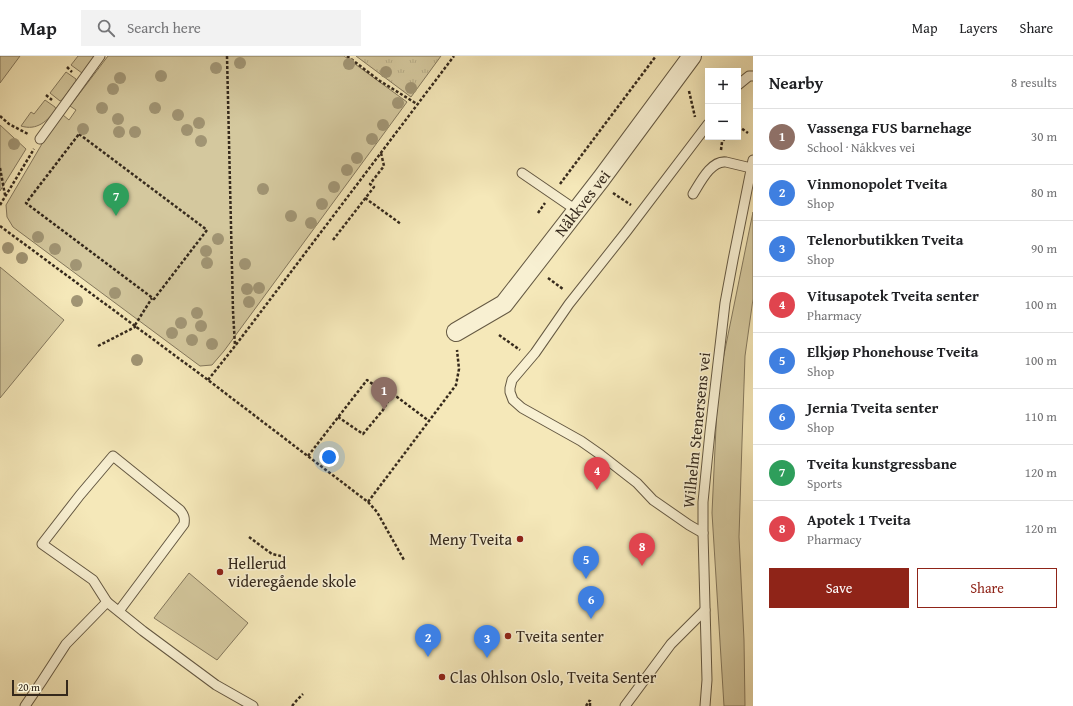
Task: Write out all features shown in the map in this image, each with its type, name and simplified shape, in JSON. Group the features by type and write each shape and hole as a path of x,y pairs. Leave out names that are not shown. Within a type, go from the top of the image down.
{"street":[{"name":"Nåkkves vei","path":"456,332 504,304 692,56"}],"lane":[{"path":"40,139 100,56"},
{"path":"741,83 749,76 753,76"},
{"path":"702,533 653,500 637,483 581,441 522,408 513,400 510,388 512,380 535,353 569,304 705,128"},
{"path":"693,194 711,168 716,164 723,161 752,164"},
{"name":"Wilhelm Stenersens vei","path":"706,706 707,680 702,533 704,502 721,332 733,260 752,164"},
{"path":"522,173 576,210"},
{"path":"119,611 184,524 185,519 184,514 180,510 113,456 42,544 93,580 107,602 143,631 216,685 254,706"},
{"path":"25,706 66,644 107,602"},
{"path":"625,706 672,644 705,610"}],"path":[{"path":"227,56 235,346"},
{"path":"347,56 380,81 417,104"},
{"path":"208,380 454,56"},
{"path":"538,213 656,56"},
{"path":"687,84 700,135"},
{"path":"0,116 14,127 40,139 0,205"},
{"path":"741,128 748,132"},
{"path":"79,134 207,230 154,300 152,298 26,203 79,134"},
{"path":"333,240 374,187 370,184 384,166 381,153"},
{"path":"0,168 5,195"},
{"path":"612,192 620,198"},
{"path":"365,198 401,224"},
{"path":"0,226 136,325 368,502 377,512 404,560"},
{"path":"548,278 558,286"},
{"path":"98,346 136,325 152,298"},
{"path":"368,502 456,385 459,369 456,332"},
{"path":"499,335 512,345"},
{"path":"308,456 367,380 410,406 428,421"},
{"path":"338,417 363,434 383,410 392,394"},
{"path":"249,537 272,554 281,556"},
{"path":"292,706 303,694"},
{"path":"586,706 590,700 590,706"}],"green space":[{"path":"0,56 20,56 0,83"},
{"path":"78,56 95,56 82,73 71,65"},
{"path":"108,56 344,56 407,102 224,351 212,365 200,366 13,227 7,217 6,205 46,137 63,115 69,120 76,110 70,106"},
{"path":"356,56 441,56 411,97"},
{"path":"66,72 76,79 76,81 60,101 50,93"},
{"path":"45,100 55,107 56,110 53,114 37,126 21,126 31,112 34,114"},
{"path":"0,125 26,149 0,191"},
{"path":"753,212 753,299 745,356 739,537 744,640 745,706 724,706 712,513 718,384"},
{"path":"0,267 64,320 0,398"},
{"path":"189,573 248,623 217,660 154,618"}],"place":[{"name":"Tveita kunstgressbane","path":"116,216"},
{"name":"Vassenga FUS barnehage","path":"384,410"},
{"name":"Vitusapotek Tveita senter","path":"597,490"},
{"name":"Meny Tveita","path":"520,539"},
{"name":"Apotek 1 Tveita","path":"642,566"},
{"name":"Hellerud videregående skole","path":"220,572"},
{"name":"Elkjøp Phonehouse Tveita","path":"586,579"},
{"name":"Jernia Tveita senter","path":"591,619"},
{"name":"Tveita senter","path":"508,636"},
{"name":"Vinmonopolet Tveita","path":"428,657"},
{"name":"Telenorbutikken Tveita","path":"487,658"},
{"name":"Clas Ohlson Oslo, Tveita Senter","path":"442,677"}]}
